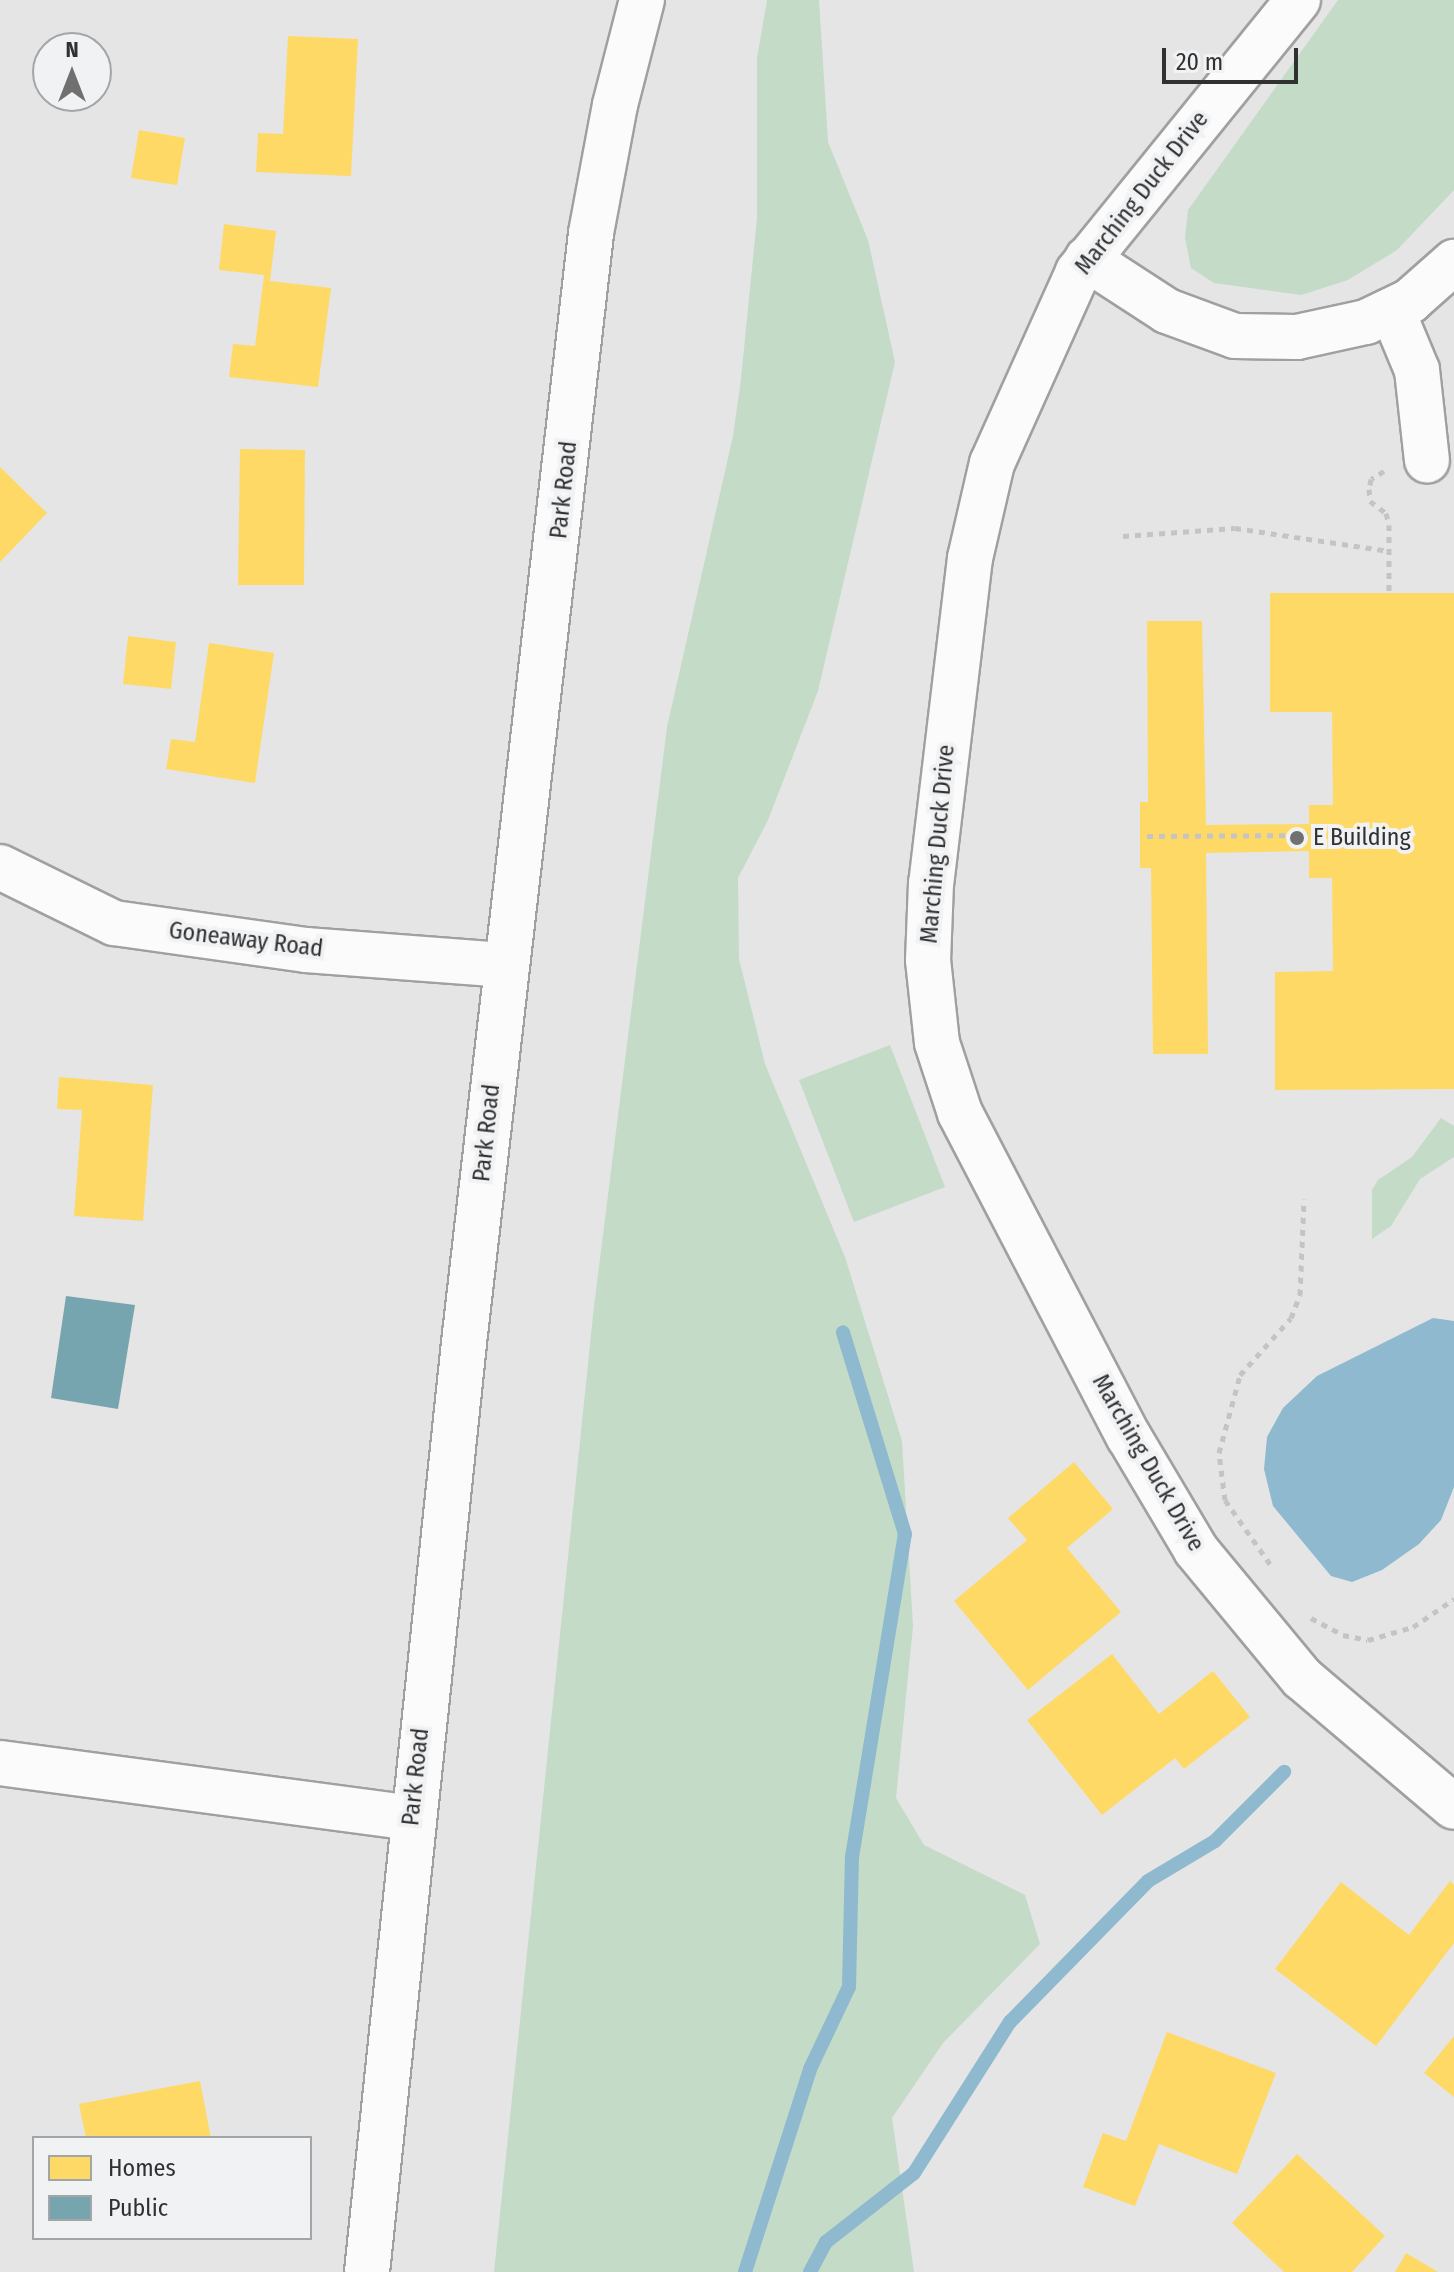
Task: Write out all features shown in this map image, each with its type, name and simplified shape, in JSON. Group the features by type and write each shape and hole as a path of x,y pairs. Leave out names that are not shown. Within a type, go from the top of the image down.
{"street":[{"name":"Park Road","path":"367,2272 412,1818 591,233 615,105 642,0"},
{"name":"Marching Duck Drive","path":"1298,0 1087,259 1021,389 992,463 970,558 931,883 928,960 937,1043 960,1113 1129,1437 1196,1550 1302,1678 1454,1807"},
{"path":"1087,259 1167,311 1235,336 1297,337 1366,322 1392,310 1454,262"},
{"path":"1392,310 1417,370 1409,464"},
{"name":"Goneaway Road","path":"0,867 114,923 306,950 506,965"},
{"path":"0,1763 412,1818"}],"path":[{"path":"1389,593 1386,513 1370,501 1369,489 1371,479 1409,464"},
{"path":"1123,536 1235,528 1389,551"},
{"path":"1147,836 1308,835"},
{"path":"1274,1571 1225,1500 1219,1453 1240,1375 1291,1318 1300,1295 1304,1199"},
{"path":"1298,1612 1343,1635 1368,1640 1413,1627 1454,1599"}],"green space":[{"path":"767,0 819,0 828,142 868,240 895,362 818,691 768,820 738,878 739,959 765,1064 845,1257 902,1441 913,1626 896,1798 924,1845 1025,1895 1040,1944 943,2043 892,2118 914,2272 494,2272 594,1306 667,727 733,436 741,379 757,218 757,58"},
{"path":"1338,0 1454,0 1454,190 1397,250 1348,280 1301,295 1214,283 1191,268 1185,238 1188,210"},
{"path":"890,1045 945,1187 854,1222 799,1080"},
{"path":"1441,1118 1454,1126 1454,1157 1420,1179 1391,1226 1372,1239 1372,1190 1378,1180 1412,1157"}],"water":[{"path":"1433,1318 1454,1321 1454,1487 1441,1520 1419,1544 1382,1570 1352,1582 1331,1576 1273,1506 1264,1469 1267,1437 1283,1408 1317,1376"}],"building: Homes":[{"path":"288,36 358,39 351,176 256,172 258,133 283,134"},
{"path":"139,130 185,138 177,185 131,178"},
{"path":"224,224 276,231 270,281 331,288 318,387 229,377 233,344 255,346 264,275 219,270"},
{"path":"240,449 305,450 304,585 238,585"},
{"path":"0,467 47,513 0,562"},
{"name":"E Building","path":"1270,593 1454,593 1454,1089 1275,1090 1275,972 1333,971 1332,878 1309,878 1309,851 1206,853 1208,1054 1153,1054 1151,868 1140,868 1140,802 1148,802 1147,621 1202,621 1206,825 1309,824 1309,805 1333,805 1332,712 1270,712"},
{"path":"128,636 176,642 171,689 123,684"},
{"path":"209,643 274,653 255,783 166,769 171,739 195,742"},
{"path":"59,1077 153,1085 143,1221 74,1216 82,1110 57,1109"},
{"path":"1074,1462 1113,1509 1067,1548 1121,1612 1028,1690 954,1601 1027,1540 1008,1518"},
{"path":"1112,1654 1159,1714 1213,1671 1250,1717 1184,1769 1175,1758 1102,1815 1027,1720"},
{"path":"1450,1881 1454,1885 1454,1943 1376,2046 1275,1969 1341,1882 1409,1935"},
{"path":"1167,2032 1276,2073 1237,2174 1159,2144 1135,2206 1083,2187 1103,2133 1126,2141"},
{"path":"1454,2036 1454,2097 1424,2073"},
{"path":"200,2081 211,2136 86,2136 79,2104"},
{"path":"1297,2154 1385,2236 1352,2272 1284,2272 1232,2223"},
{"path":"1406,2253 1438,2272 1395,2272"}],"building: Public":[{"path":"66,1296 135,1305 118,1409 51,1398"}],"waterway":[{"path":"745,2272 810,2069 849,1987 852,1857 905,1534 843,1332"},
{"path":"810,2272 826,2242 914,2173 1010,2022 1148,1881 1215,1841 1284,1772"}],"place":[{"name":"E Building","path":"1297,838"}]}
